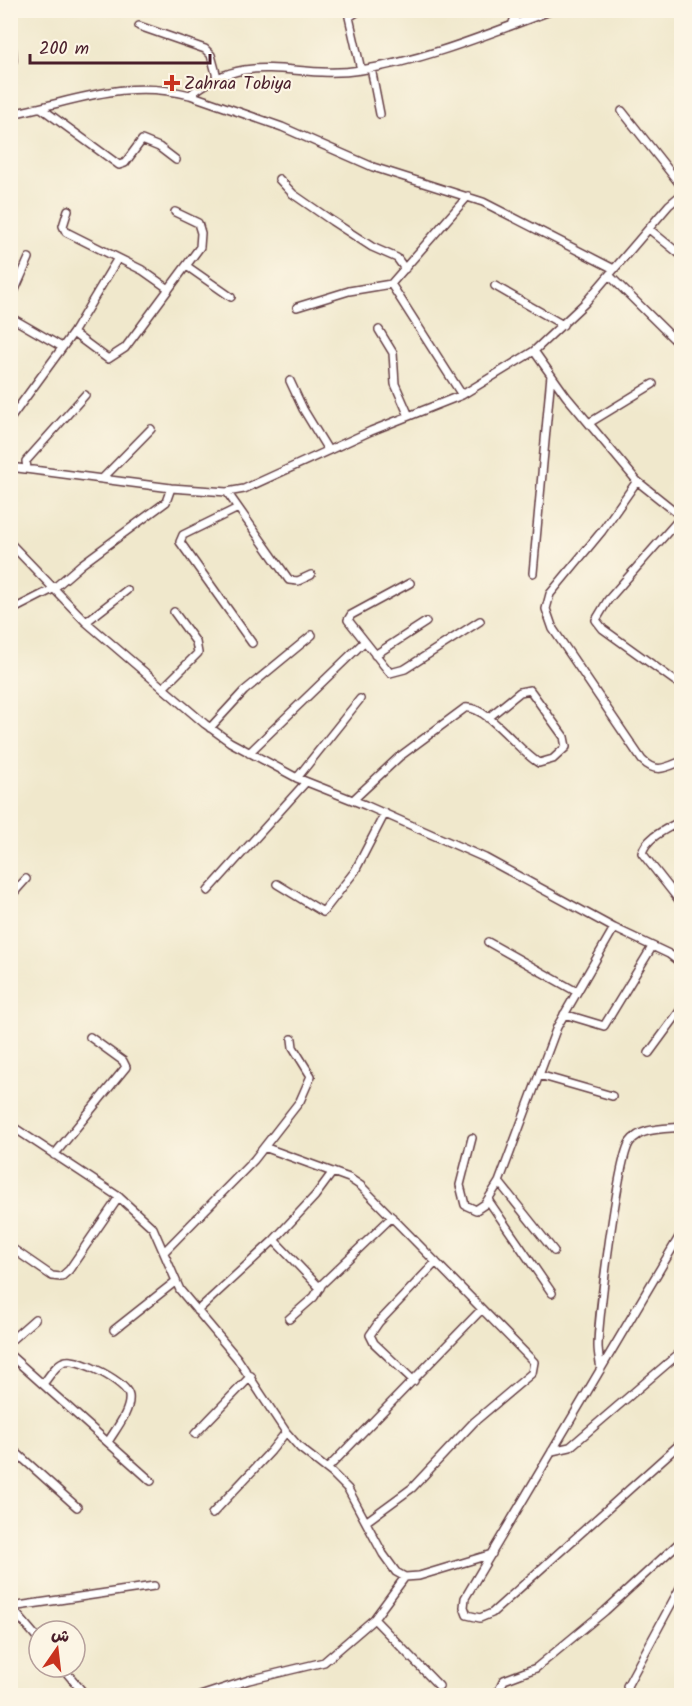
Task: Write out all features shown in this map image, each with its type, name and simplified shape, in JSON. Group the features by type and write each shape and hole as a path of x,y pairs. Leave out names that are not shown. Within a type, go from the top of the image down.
{"street":[{"path":"360,10 349,17 361,70"},
{"path":"512,25 518,10"},
{"path":"190,95 217,77 246,68 269,67 331,74 371,68 417,57 553,10"},
{"path":"10,21 13,60 10,70"},
{"path":"139,26 205,49 211,55 217,77"},
{"path":"371,68 380,114"},
{"path":"10,114 41,108 71,98 114,90 148,88 190,95 282,128 373,167 468,196 526,222 611,272 681,347"},
{"path":"41,108 119,165 125,163 142,140 159,147 176,160"},
{"path":"622,111 681,187"},
{"path":"279,179 293,194 332,221 372,247 398,258 405,269"},
{"path":"10,467 171,488 227,492 244,489 328,450 462,395 534,351 563,325 681,194"},
{"path":"297,307 350,291 391,284 468,196"},
{"path":"68,210 63,226 66,232 161,281 169,289"},
{"path":"73,333 106,358 112,358 125,348 188,267 200,247 201,229 198,223 174,212"},
{"path":"649,229 681,256"},
{"path":"10,301 29,258"},
{"path":"10,419 73,333 118,258"},
{"path":"188,267 231,297"},
{"path":"391,284 462,395"},
{"path":"495,286 563,325"},
{"path":"10,317 62,347"},
{"path":"380,330 393,353 395,384 409,416"},
{"path":"534,351 637,481 681,517 608,600 596,620 603,629 681,686"},
{"path":"533,573 551,375"},
{"path":"290,381 303,409 328,450"},
{"path":"589,423 653,384"},
{"path":"27,469 26,460 85,395"},
{"path":"102,479 151,429"},
{"path":"637,481 602,531 550,594 546,609 554,629 642,760 650,768 659,770 681,761"},
{"path":"10,611 53,589 82,564 166,502 171,488"},
{"path":"227,492 289,580 298,581 311,575"},
{"path":"238,508 183,535 180,542 252,643"},
{"path":"10,543 86,622 210,728 249,753 297,778 385,813 485,858 614,928 669,954 681,964"},
{"path":"410,583 349,618 348,622 390,673 397,673 480,621"},
{"path":"86,622 127,590"},
{"path":"163,688 198,652 196,642 174,612"},
{"path":"375,655 426,622"},
{"path":"210,728 244,691 312,635"},
{"path":"249,753 364,642"},
{"path":"353,800 399,757 462,709 472,708 488,718 539,763 553,759 566,747 564,737 530,690 520,692 488,718"},
{"path":"297,778 360,699"},
{"path":"208,891 306,782"},
{"path":"277,884 323,912 355,871 385,813"},
{"path":"681,820 653,837 646,843 642,853 681,904"},
{"path":"10,897 26,879"},
{"path":"472,1138 461,1178 460,1192 465,1205 472,1210 479,1209 488,1200 499,1182 564,1014 614,928"},
{"path":"488,942 577,992"},
{"path":"564,1014 604,1026 652,947"},
{"path":"649,1053 681,1008"},
{"path":"54,1155 126,1067 123,1061 90,1037"},
{"path":"165,1251 254,1160 300,1101 311,1080 309,1069 297,1054 292,1040"},
{"path":"539,1075 612,1096"},
{"path":"10,1125 119,1197 153,1228 165,1251 176,1281 197,1311 251,1376 286,1432 300,1448 344,1484 396,1572 405,1577 436,1572 492,1554"},
{"path":"601,1369 599,1333 616,1196 626,1149 631,1140 641,1133 681,1127"},
{"path":"264,1147 357,1183 532,1358 534,1369 450,1445 412,1488 367,1521"},
{"path":"197,1311 274,1240 324,1186 332,1173"},
{"path":"499,1182 554,1251"},
{"path":"10,1247 52,1275 61,1276 69,1270 119,1197"},
{"path":"488,1200 552,1293"},
{"path":"289,1318 314,1297 320,1288 392,1217"},
{"path":"681,1232 465,1598 465,1611 471,1617 480,1618 496,1610 681,1442"},
{"path":"274,1240 320,1288"},
{"path":"414,1381 374,1343 370,1335 379,1322 436,1262"},
{"path":"114,1330 176,1281"},
{"path":"327,1468 482,1309"},
{"path":"10,1341 35,1319"},
{"path":"552,1451 570,1447 681,1351"},
{"path":"10,1355 151,1481"},
{"path":"44,1384 62,1363 68,1360 92,1368 124,1388 129,1396 128,1404 108,1442"},
{"path":"195,1434 251,1376"},
{"path":"212,1514 272,1451 286,1432"},
{"path":"10,1447 77,1507"},
{"path":"496,1695 504,1680 536,1668 605,1611 681,1540"},
{"path":"200,1695 249,1680 324,1662 374,1619 405,1577"},
{"path":"629,1695 627,1686 681,1584"},
{"path":"11,1606 154,1586"},
{"path":"11,1606 27,1625"},
{"path":"374,1619 440,1686"},
{"path":"72,1679 86,1695"}],"place":[{"name":"Zahraa Tobiya","path":"172,83"}]}
